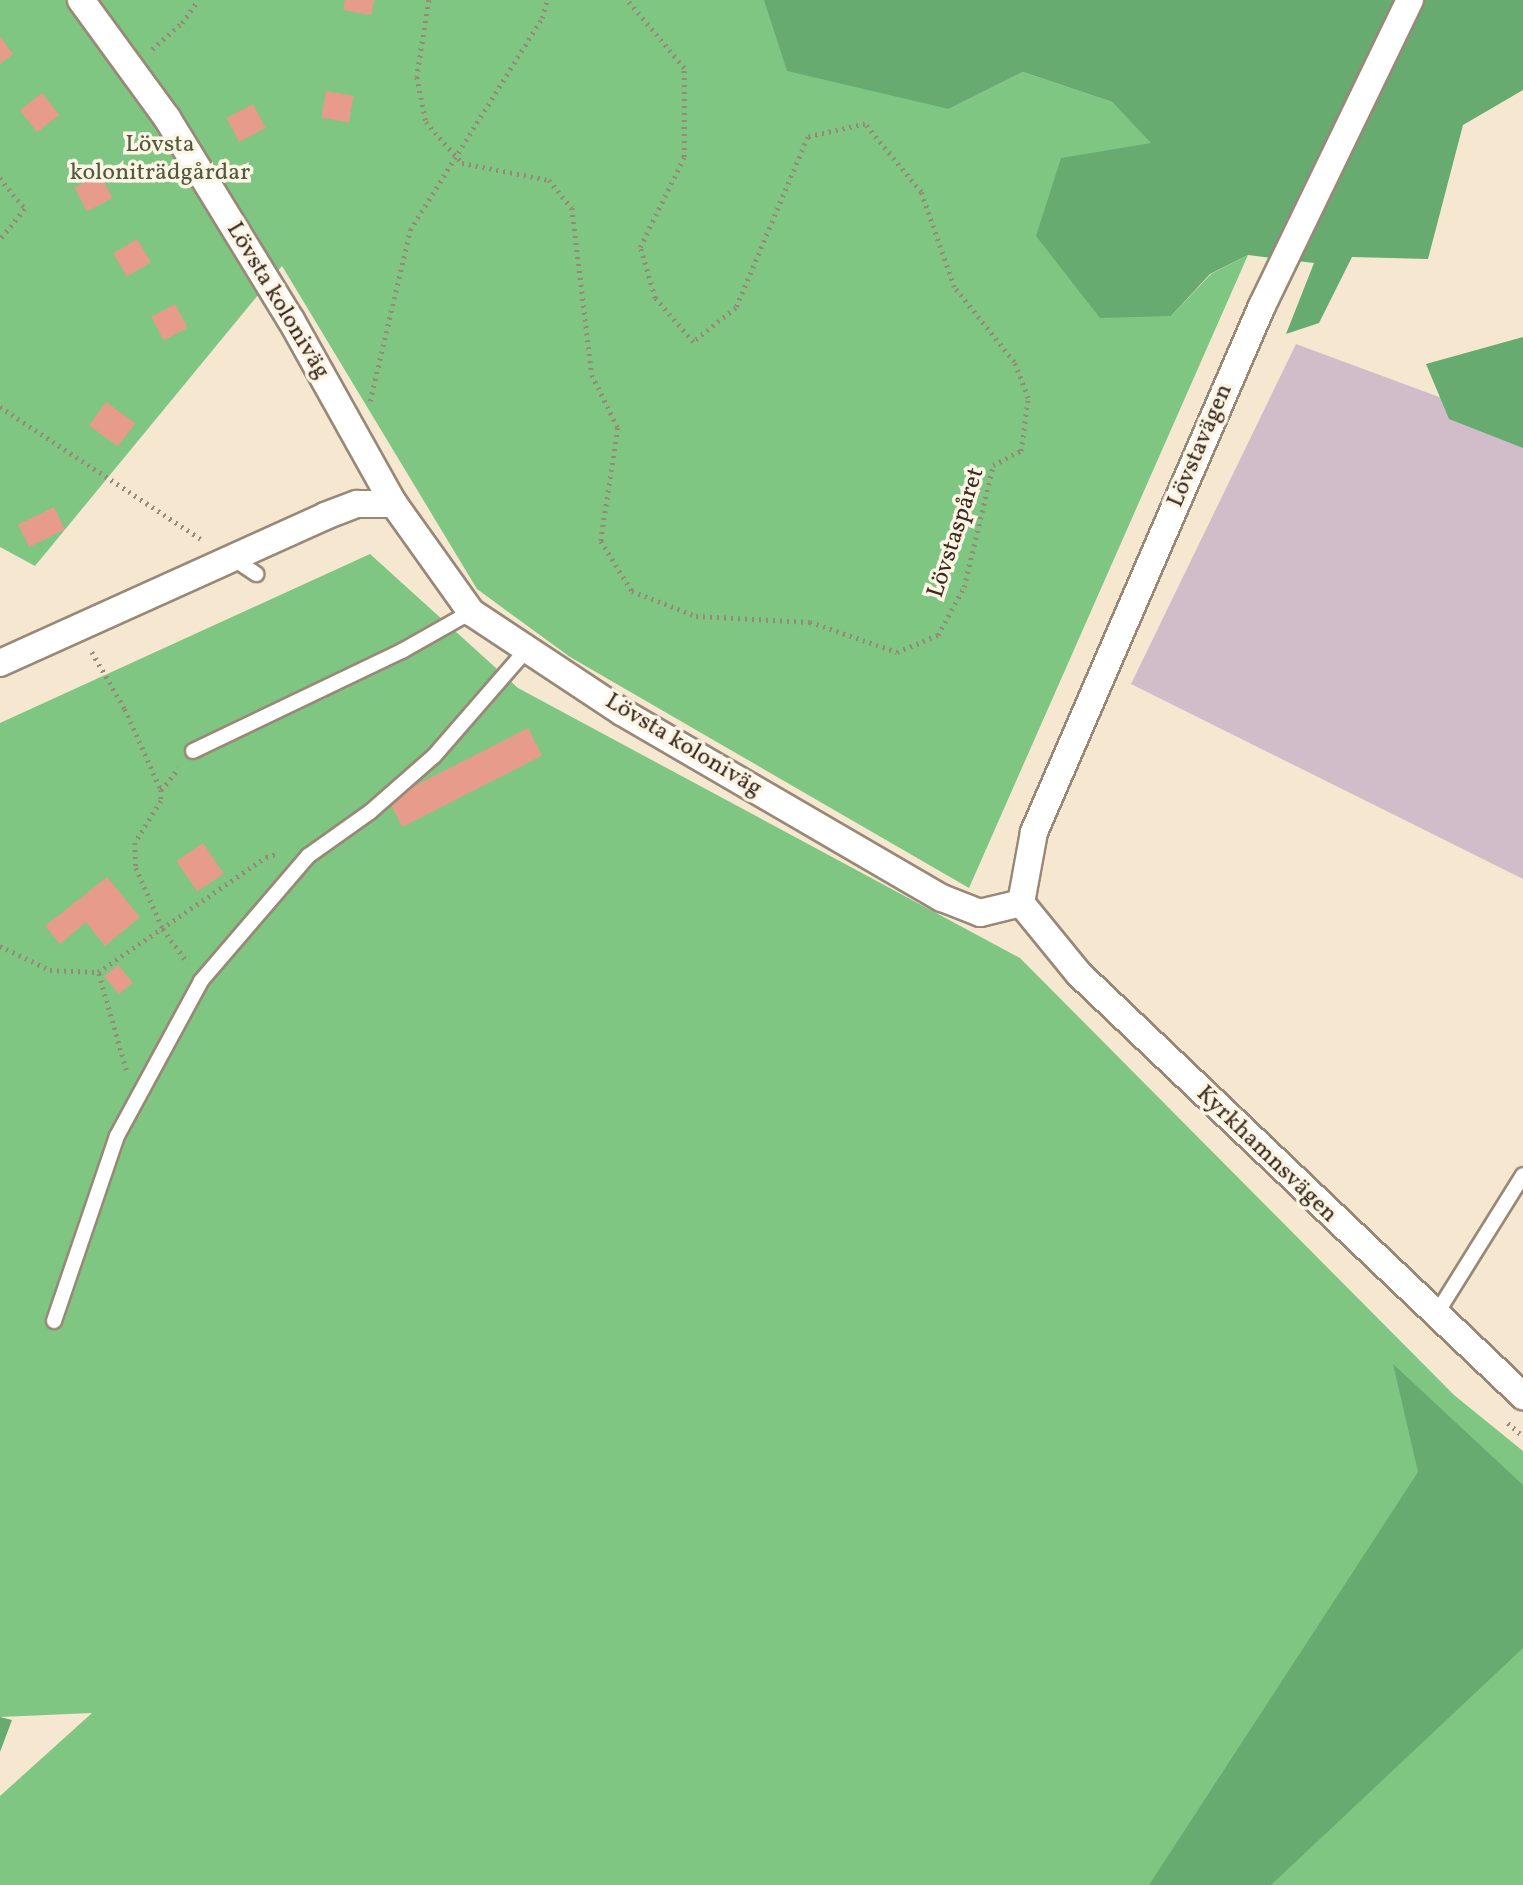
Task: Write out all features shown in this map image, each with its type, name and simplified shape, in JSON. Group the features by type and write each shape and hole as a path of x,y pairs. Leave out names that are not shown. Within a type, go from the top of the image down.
{"street":[{"name":"Lövsta koloniväg","path":"81,0 130,68 226,213 394,503 471,612 622,712 942,898 980,914 1021,903"},
{"name":"Lövstavägen","path":"1021,903 1034,832 1262,306 1410,0"},
{"path":"0,663 245,566 357,504 394,503"},
{"name":"Kyrkhamnsvägen","path":"1021,903 1079,974 1435,1316 1523,1396"}],"lane":[{"path":"193,751 402,650 471,612"},
{"path":"54,1321 134,1098 201,981 308,856 370,812 434,756 527,649"},
{"path":"1435,1316 1523,1175"}],"path":[{"path":"130,68 182,23 198,0"},
{"name":"Lövstaspåret","path":"429,0 417,77 426,122 462,163 549,180 572,208 592,375 618,428 601,541 632,592 696,616 810,622 897,652 938,635 964,587 993,465 1021,451 1028,398 1014,362 954,287 921,192 865,124 808,137 736,308 693,342 655,298 640,247 684,156 684,68 627,0"},
{"path":"360,443 410,230 542,18 547,0"},
{"path":"0,178 25,209 0,240"},
{"path":"0,407 162,516 245,566"},
{"path":"80,630 125,709 161,790 161,801 135,843 136,868 163,929 201,981"},
{"path":"0,946 50,970 98,972 265,857 290,850 308,856"},
{"path":"98,972 134,1098"},
{"path":"1498,1413 1523,1436"}],"shaded area":[{"path":"1296,344 1523,428 1523,879 1131,684"}],"green space":[{"name":"Lövsta koloniträdgårdar","path":"0,0 764,0 949,109 1023,72 1112,102 1152,143 1171,316 1211,274 1248,255 969,888 570,657 477,589 282,266 35,566 0,547"},
{"path":"764,0 1523,0 1523,90 1463,125 1428,259 1352,257 1319,323 1286,334 1314,263 1248,255 1210,274 1171,316 1100,318 1036,236 1061,158 1151,143 1112,102 1023,72 949,109 787,71"},
{"path":"1523,337 1523,448 1449,419 1426,364"},
{"path":"370,554 518,688 1020,958 1454,1395 1523,1451 1523,1885 0,1885 0,1796 92,1713 0,1717 0,723"},
{"path":"1393,1364 1523,1485 1523,1648 1271,1885 1149,1885 1418,1472"},
{"path":"0,1717 12,1720 0,1752"}],"building":[{"path":"345,0 374,0 371,15 343,10"},
{"path":"0,36 13,54 0,64"},
{"path":"326,91 354,96 349,122 321,118"},
{"path":"42,93 59,115 37,132 20,110"},
{"path":"253,104 266,128 239,142 227,118"},
{"path":"100,174 113,198 87,211 74,188"},
{"path":"137,239 151,262 127,277 113,253"},
{"path":"175,304 188,328 164,341 151,317"},
{"path":"106,402 135,423 118,447 89,425"},
{"path":"54,507 65,529 29,547 18,525"},
{"path":"528,728 542,756 402,827 388,799"},
{"path":"203,843 224,874 197,892 176,861"},
{"path":"107,877 140,917 105,946 86,922 60,944 45,926"},
{"path":"118,965 133,983 119,994 104,977"}]}
